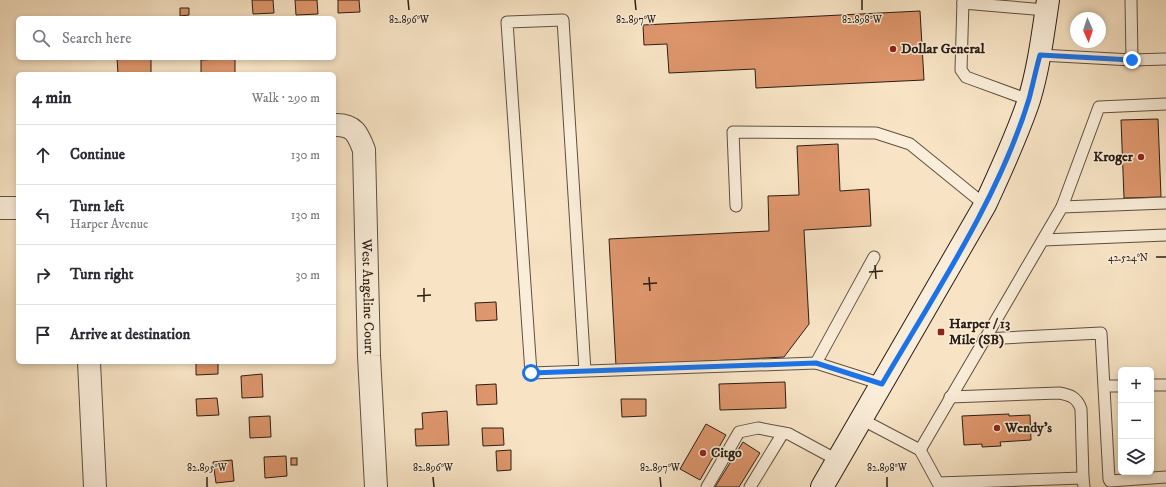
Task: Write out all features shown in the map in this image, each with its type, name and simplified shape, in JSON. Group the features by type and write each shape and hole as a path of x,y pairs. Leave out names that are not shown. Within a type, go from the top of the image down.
{"main road":[{"path":"822,487 985,205 1007,156 1029,100 1040,55 1047,5"},
{"name":"West Angeline Court","path":"336,125 351,129 358,134 364,150 369,356 376,487"},
{"path":"0,208 16,208"},
{"path":"89,364 95,487"}],"lane":[{"path":"1131,0 1132,60"},
{"path":"1029,100 966,77 961,70 963,2 1047,5"},
{"path":"585,371 563,20 508,22 531,373 816,363 882,384"},
{"path":"1040,55 1132,60 1166,59"},
{"path":"920,450 1062,207 1099,107 1166,104"},
{"path":"736,206 733,132 876,133 883,135 910,144 985,205"},
{"path":"1062,207 1166,202"},
{"path":"1043,240 1166,235"},
{"path":"816,363 874,258"},
{"path":"984,339 1101,334 1109,479 1110,481 1166,477"},
{"path":"1154,385 1166,385"},
{"path":"1105,386 1118,386"},
{"path":"861,419 920,450 938,483 1084,483 1081,409 1079,402 1071,396 1059,393 950,397"},
{"path":"707,487 739,432 758,428 789,434 837,460"},
{"path":"750,487 783,433"}],"building":[{"path":"252,0 273,0 274,13 253,14"},
{"path":"295,0 317,0 318,14 296,15"},
{"path":"338,0 359,0 360,12 338,13"},
{"path":"180,8 189,8 189,15 180,16"},
{"path":"920,11 924,80 756,88 755,69 669,73 667,44 644,45 643,25"},
{"path":"117,60 151,60 151,72 118,72"},
{"path":"201,60 235,60 235,72 201,72"},
{"path":"1158,119 1161,197 1124,198 1121,120"},
{"path":"838,144 840,191 869,189 871,226 804,230 809,324 784,357 616,366 609,239 769,231 768,196 799,195 797,146"},
{"path":"496,302 497,320 476,321 475,303"},
{"path":"196,364 218,364 218,374 196,375"},
{"path":"262,374 263,397 242,398 241,376"},
{"path":"785,382 786,408 720,410 719,384"},
{"path":"496,384 497,404 477,405 476,385"},
{"path":"217,398 219,415 197,416 196,399"},
{"path":"621,399 646,399 646,416 622,417"},
{"path":"447,411 449,445 416,446 415,429 423,429 422,413"},
{"name":"Wendy's","path":"1009,414 1009,416 1030,415 1031,440 1000,442 1001,446 982,447 982,444 964,445 962,416"},
{"path":"270,416 271,437 250,438 249,417"},
{"path":"706,424 726,435 700,480 680,469"},
{"path":"482,428 503,428 504,445 483,446"},
{"path":"743,442 760,453 739,487 715,487"},
{"path":"511,450 511,470 497,471 496,451"},
{"path":"286,456 287,476 265,478 264,457"},
{"path":"291,458 297,458 297,465 291,465"},
{"path":"232,460 234,481 216,483 213,462"}],"place":[{"name":"Dollar General","path":"893,49"},
{"name":"Kroger","path":"1141,157"},
{"name":"Harper / 13 Mile (SB)","path":"941,332"},
{"name":"Wendy's","path":"997,428"},
{"name":"Citgo","path":"703,453"}],"route":[{"path":"531,373 816,363 882,384 985,205 1007,156 1029,100 1040,55 1132,60"}]}
